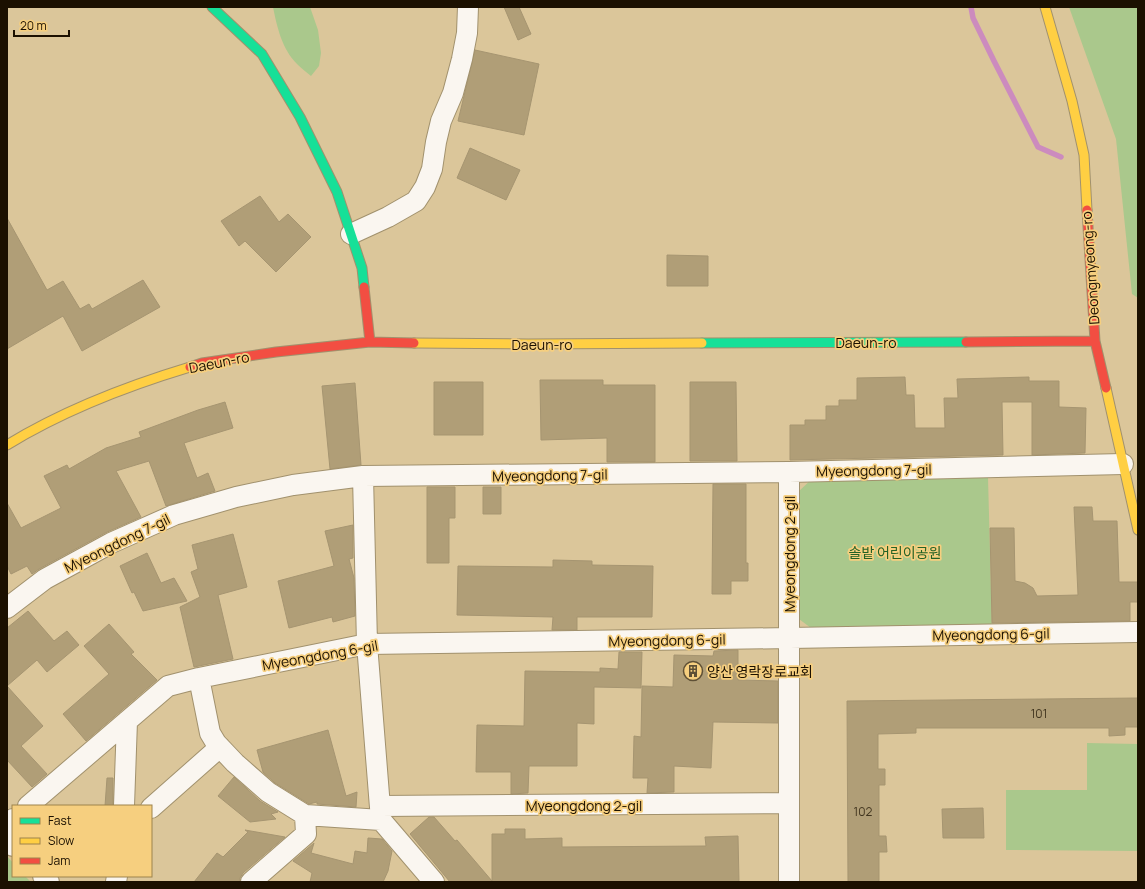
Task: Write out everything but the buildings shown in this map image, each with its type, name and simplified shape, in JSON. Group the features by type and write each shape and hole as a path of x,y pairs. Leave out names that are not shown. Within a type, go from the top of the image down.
{"main road":[{"path":"212,7 262,54 300,117 337,192 362,268 370,342"},
{"name":"Deongmyeong-ro","path":"1045,7 1072,101 1084,154 1095,341 1138,530"},
{"name":"Daeun-ro","path":"7,445 31,430 93,401 154,378 202,363 276,352 370,342 559,344 1095,341"}],"street":[{"path":"351,234 388,217 416,201 425,187 432,169 441,121 453,93 462,60 467,33 468,7"},
{"name":"Myeongdong 7-gil","path":"7,608 45,579 111,543 174,515 236,497 286,486 363,476 789,472 1123,464"},
{"name":"Myeongdong 2-gil","path":"789,472 789,882"},
{"path":"363,476 367,644 380,813 434,882"},
{"name":"Myeongdong 6-gil","path":"29,805 168,686 199,678 367,644 1138,632"},
{"path":"199,678 210,733 234,763 268,792 305,815 380,813"},
{"path":"124,805 127,721"},
{"path":"152,807 220,747"},
{"name":"Myeongdong 2-gil","path":"380,813 789,804"},
{"path":"251,882 306,834 305,815"}],"green space":[{"path":"273,7 310,7 318,30 321,53 319,66 311,76 297,64 287,52 278,30"},
{"path":"1069,7 1138,7 1138,298 1132,294 1116,139"},
{"name":"솔밭 어린이공원","path":"988,477 992,628 811,628 799,619 798,492 813,478"},
{"path":"1087,743 1138,744 1138,851 1006,850 1006,790 1087,790"},
{"path":"7,856 12,862 12,877 26,877 31,882 7,882"}],"waterway":[{"path":"971,7 973,18 1038,147 1061,157"}],"traffic: fast":[{"path":"212,7 262,54 300,117 337,192 362,268 364,287"},
{"path":"702,343 966,342"}],"traffic: slow":[{"path":"1045,7 1072,101 1084,155 1087,210"},
{"path":"414,343 702,343"},
{"path":"7,445 29,432 96,400 143,382 190,367"},
{"path":"1106,388 1138,530"}],"traffic: jam":[{"path":"1087,210 1095,341 1106,388"},
{"path":"364,287 370,342"},
{"path":"966,342 1095,341"},
{"path":"190,367 202,363 276,352 370,342 414,343"}],"place":[{"name":"양산 영락장로교회","path":"693,671"}]}
